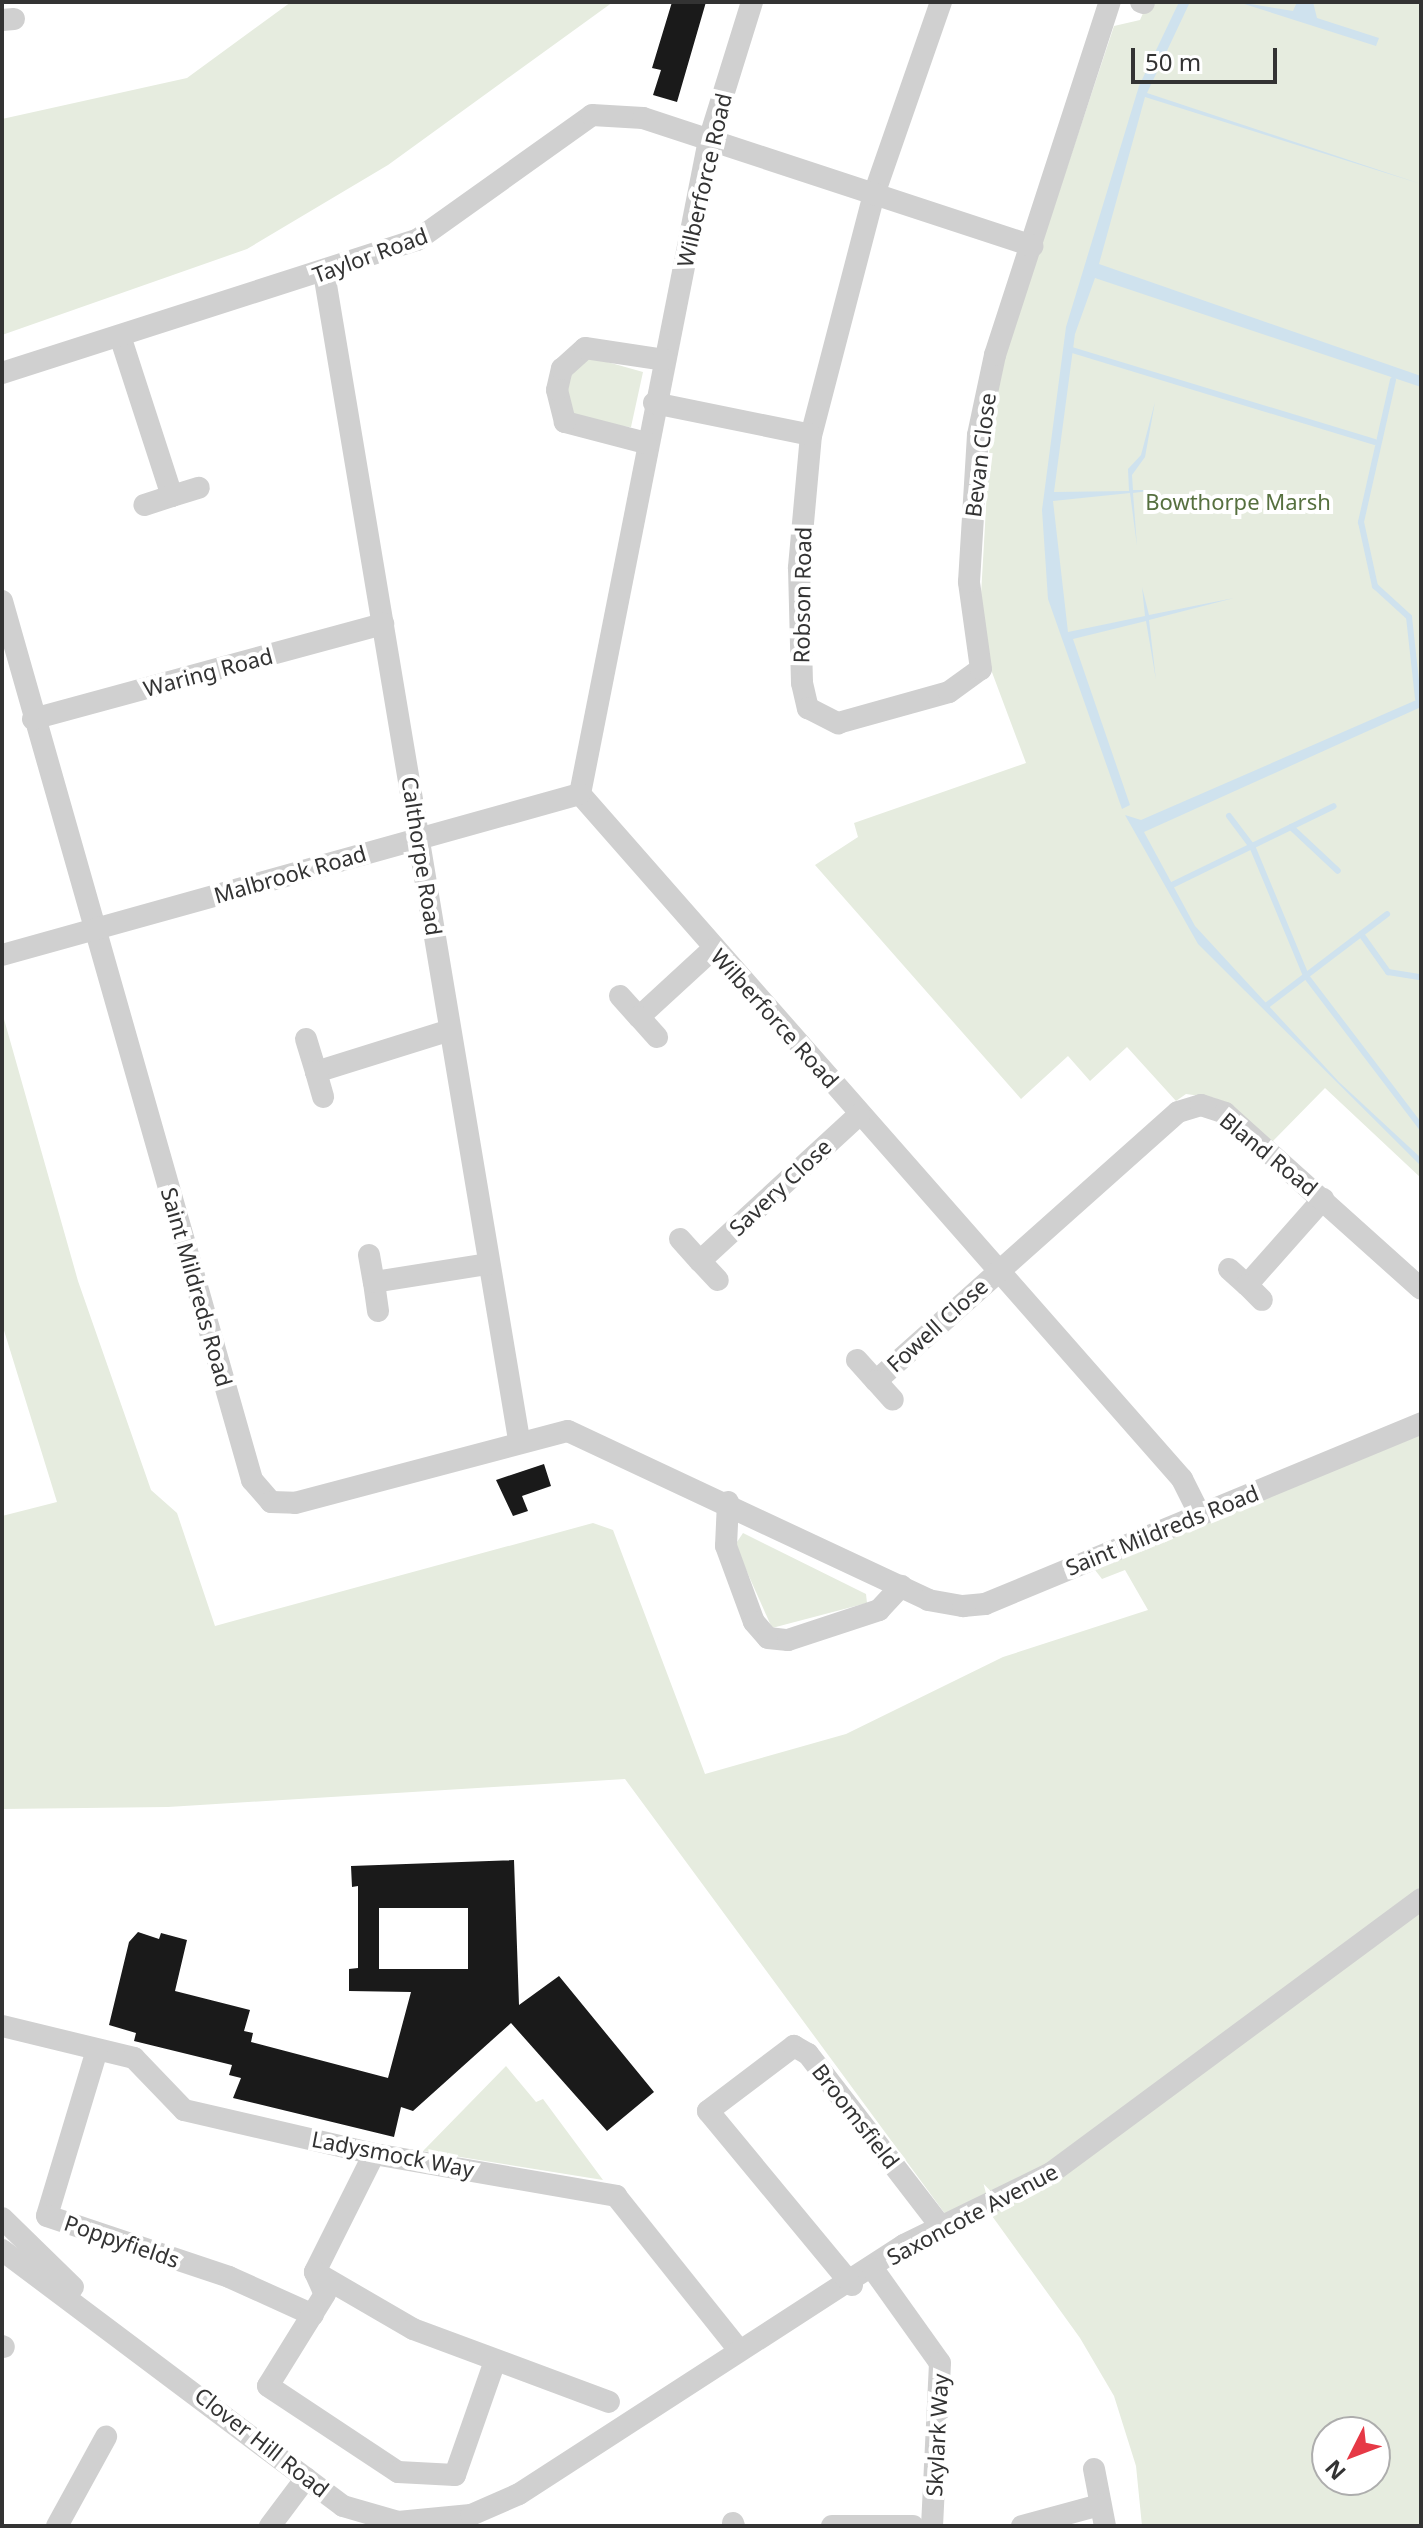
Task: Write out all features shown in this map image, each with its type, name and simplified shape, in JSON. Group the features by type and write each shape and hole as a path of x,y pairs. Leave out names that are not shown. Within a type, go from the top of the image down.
{"street":[{"name":"Wilberforce Road","path":"752,2 709,140 646,443 580,794 713,949 1182,1479 1200,1515"},
{"name":"Robson Road","path":"941,2 874,194 811,435 798,631 808,708 821,719 855,722 949,692 981,669"},
{"name":"Bevan Close","path":"981,669 969,582 978,435 995,355 1110,2"},
{"name":"Taylor Road","path":"2,373 324,273 439,230 592,115 617,113 709,140"},
{"path":"709,140 1032,246"},
{"name":"Calthorpe Road","path":"324,273 519,1439"},
{"path":"120,336 172,496"},
{"path":"646,443 565,422 557,390 562,369 585,348 664,360"},
{"path":"654,403 811,435"},
{"path":"144,505 199,488"},
{"name":"Saint Mildreds Road","path":"2,601 33,719 260,1494 295,1503 519,1439 586,1435 945,1606 985,1604 1421,1423"},
{"name":"Waring Road","path":"33,719 383,624"},
{"name":"Malbrook Road","path":"2,955 580,794"},
{"path":"639,1017 713,949"},
{"path":"620,996 657,1037"},
{"path":"316,1072 450,1030"},
{"path":"306,1039 323,1097"},
{"name":"Bland Road","path":"999,1270 1178,1112 1201,1105 1225,1113 1421,1289"},
{"name":"Savery Close","path":"700,1261 860,1114"},
{"path":"1229,1269 1255,1292 1323,1199"},
{"path":"680,1239 718,1280"},
{"path":"369,1255 378,1311"},
{"path":"374,1282 488,1264"},
{"name":"Fowell Close","path":"876,1381 999,1270"},
{"name":"Fowell Close","path":"857,1360 893,1400"},
{"path":"728,1502 726,1546 754,1622 768,1638 788,1640 879,1610 901,1586"},
{"name":"Saxoncote Avenue","path":"413,2524 471,2515 519,2494 738,2349 852,2285 941,2227 1066,2163 1232,2033 1421,1899"},
{"name":"Ladysmock Way","path":"2,2026 144,2065 184,2110 374,2154 616,2196 738,2349"},
{"name":"Broomsfield","path":"852,2285 708,2111 794,2046 808,2054 941,2227"},
{"name":"Poppyfields","path":"97,2050 47,2216 229,2277 313,2315"},
{"path":"315,2272 374,2154"},
{"name":"Clover Hill Road","path":"2,2218 120,2332"},
{"name":"Clover Hill Road","path":"2,2250 120,2332 343,2506 413,2524"},
{"name":"Skylark Way","path":"873,2269 940,2363 932,2526"},
{"path":"315,2272 325,2294 268,2386 398,2472 455,2475 495,2361"},
{"path":"315,2272 413,2329 609,2402"},
{"path":"57,2526 95,2442"},
{"path":"1022,2526 1103,2516 1094,2469"},
{"path":"270,2526 306,2478"},
{"name":"Skylark Way","path":"832,2526 913,2526"}],"green space":[{"path":"291,2 613,2 388,165 247,249 2,335 2,119 187,78"},
{"name":"Bowthorpe Marsh","path":"1148,2 1421,2 1421,1178 1325,1088 1272,1142 1215,1098 1186,1094 1176,1101 1127,1047 1090,1081 1068,1056 1021,1099 815,865 858,837 854,823 1026,763 990,667 981,595 991,420 1005,354 1114,26 1140,20"},
{"path":"586,356 643,372 631,427 579,424 565,409 569,373"},
{"path":"2,1012 78,1281 151,1490 177,1513 215,1626 593,1523 613,1530 705,1774 846,1734 1003,1657 1148,1610 1125,1570 1102,1579 1095,1570 1421,1432 1421,2526 1142,2526 1136,2466 1114,2396 1080,2338 987,2209 957,2230 625,1779 168,1807 2,1809 2,1516 57,1502 2,1324"},
{"path":"743,1533 866,1594 867,1603 772,1628 735,1545"},
{"path":"506,2066 536,2102 543,2099 603,2180 423,2151"}],"water":[{"path":"1179,2 1190,2 1147,93 1421,184 1145,97 1099,264 1421,376 1421,387 1095,278 1075,334 1054,492 1129,491 1128,469 1141,455 1155,402 1145,457 1132,475 1133,490 1156,490 1133,493 1137,546 1130,493 1053,501 1068,632 1145,616 1142,587 1149,615 1234,598 1149,620 1156,680 1146,621 1073,639 1130,805 1122,809 1048,599 1042,510 1066,327 1139,86"},
{"path":"1238,2 1293,11 1297,2 1313,2 1317,18 1379,38 1376,46"},
{"path":"1421,698 1421,707 1144,832 1195,926 1339,1082 1421,1158 1421,1166 1198,944 1125,815 1141,820"}],"building":[{"path":"672,2 706,2 677,102 653,95 661,70 652,68"},
{"path":"544,1464 551,1486 522,1496 528,1511 513,1516 496,1480"},
{"path":"514,1860 519,2005 559,1976 654,2092 607,2131 511,2023 413,2111 401,2107 394,2137 233,2098 241,2078 229,2075 232,2065 134,2041 136,2033 109,2025 129,1942 138,1932 159,1939 161,1933 187,1940 175,1991 250,2010 244,2031 253,2033 251,2042 388,2078 411,1992 349,1991 349,1969 358,1968 358,1886 352,1887 351,1866","holes":["379,1908 468,1908 468,1969 379,1969"]}],"waterway":[{"path":"1072,350 1374,442"},
{"path":"1393,380 1361,522 1375,586 1409,617 1418,699"},
{"path":"1170,886 1334,806"},
{"path":"1229,816 1252,846 1306,976 1421,1127"},
{"path":"1291,827 1338,871"},
{"path":"1266,1006 1387,914"},
{"path":"1361,934 1388,972 1421,977"}]}
